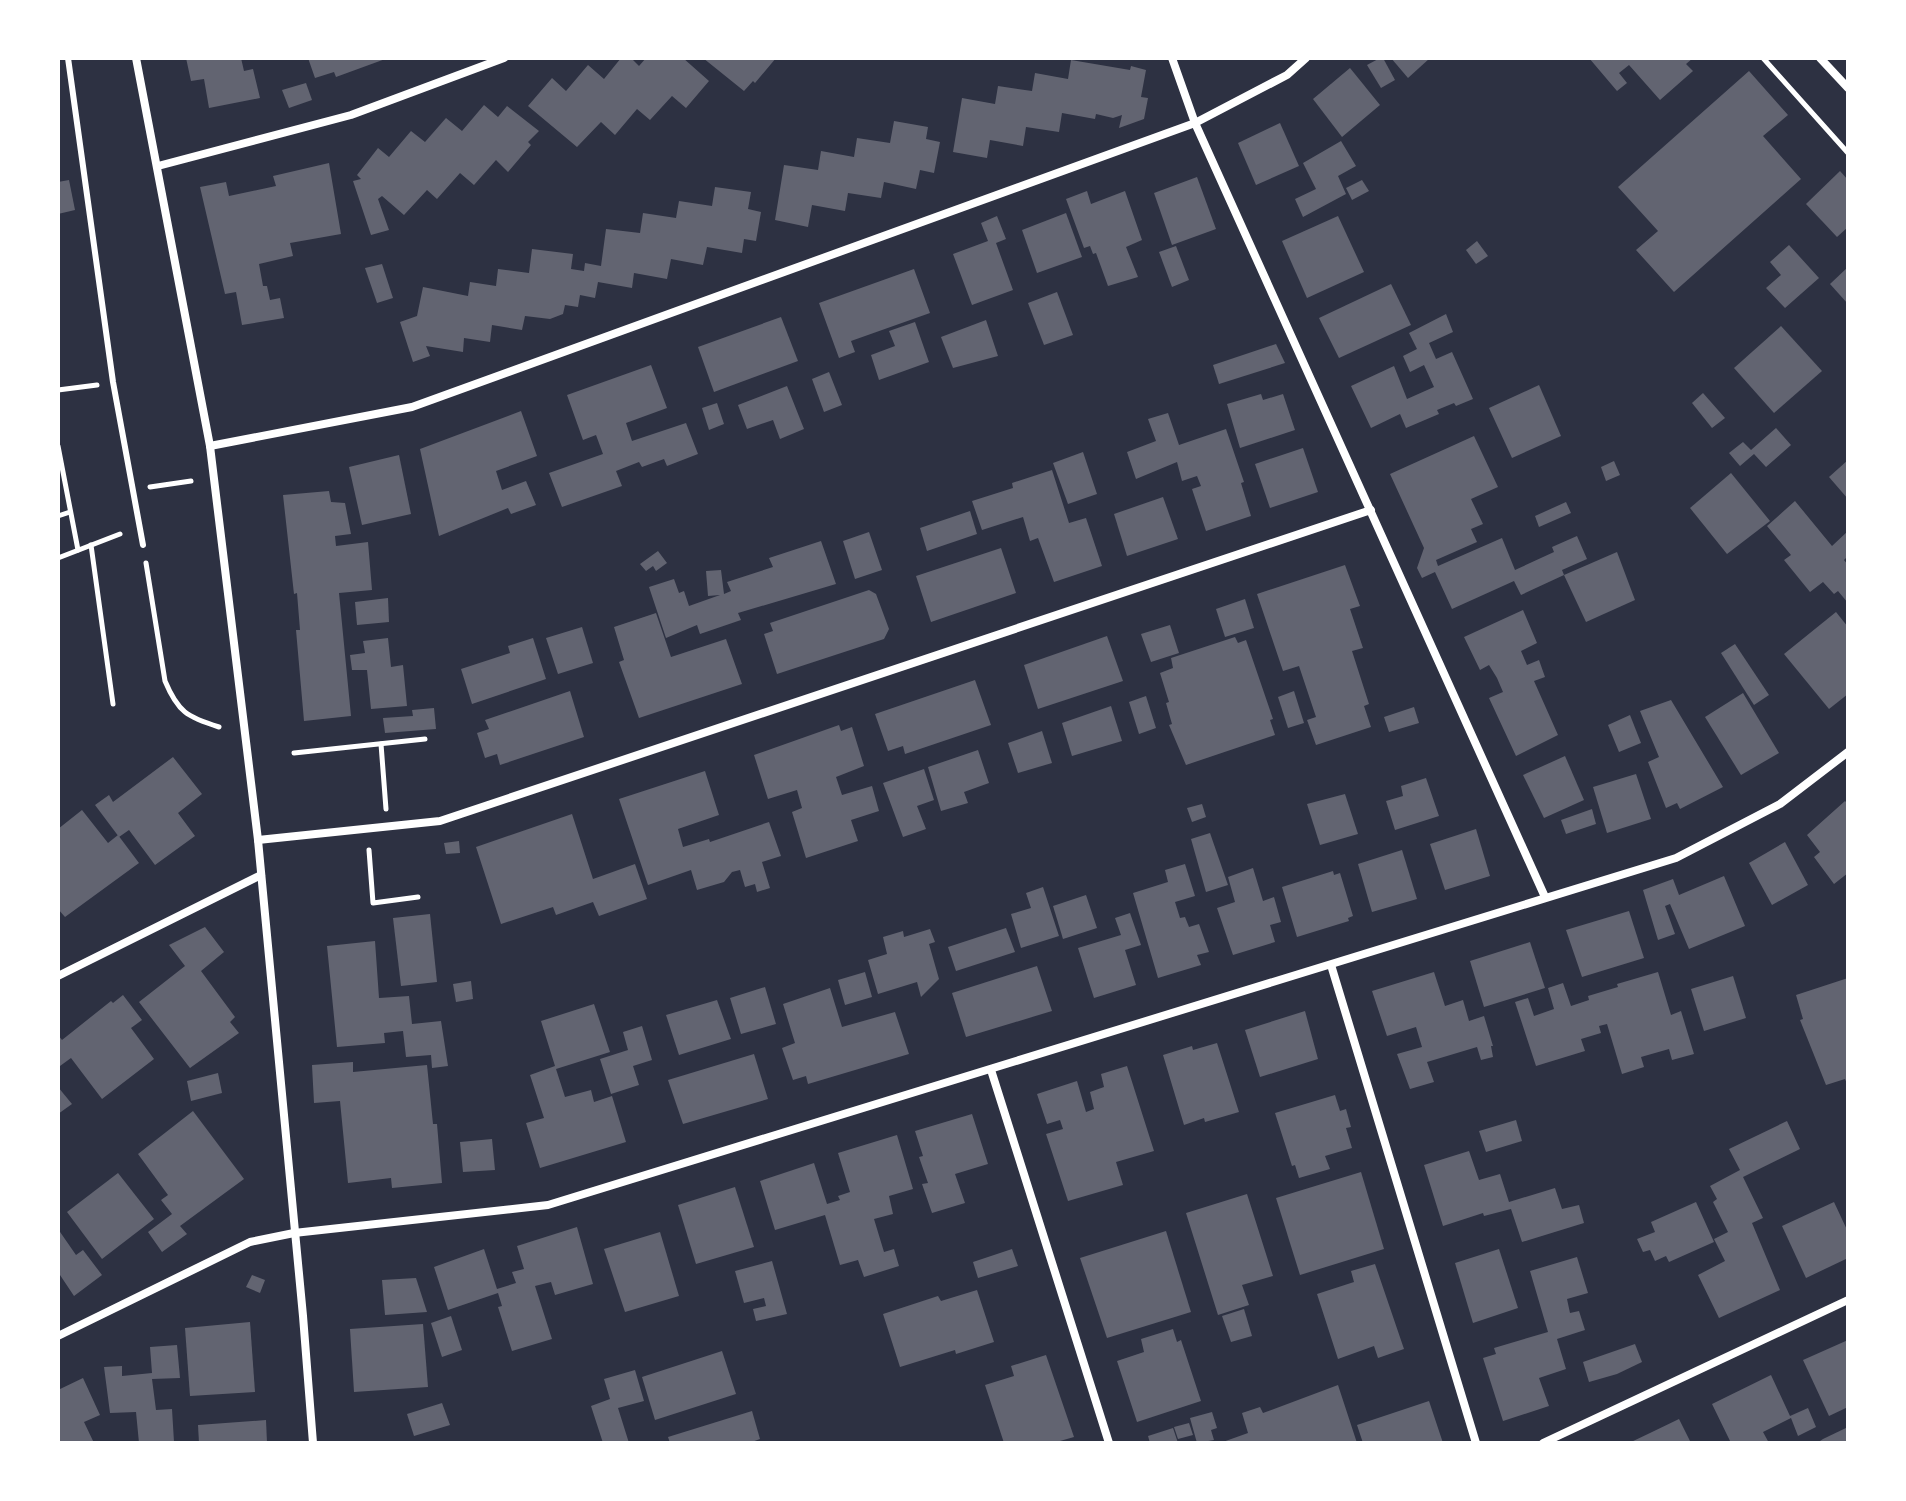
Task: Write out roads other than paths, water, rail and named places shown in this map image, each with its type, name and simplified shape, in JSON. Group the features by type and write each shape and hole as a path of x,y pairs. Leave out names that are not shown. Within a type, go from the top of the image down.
{"street":[{"path":"136,58 210,446 258,840 313,1443"},
{"path":"158,166 351,115 504,58"},
{"path":"1172,58 1195,123 1545,897"},
{"path":"210,446 412,407 1195,123 1287,75 1306,58"},
{"path":"1820,58 1848,88"},
{"path":"258,840 440,821 1371,510"},
{"path":"58,1336 250,1242 294,1233 548,1205 1676,858 1780,804 1848,752"},
{"path":"58,976 261,875"},
{"path":"1331,965 1476,1443"},
{"path":"991,1070 1109,1443"},
{"path":"1543,1443 1848,1300"}],"lane":[{"path":"68,58 113,382 143,545"}]}
